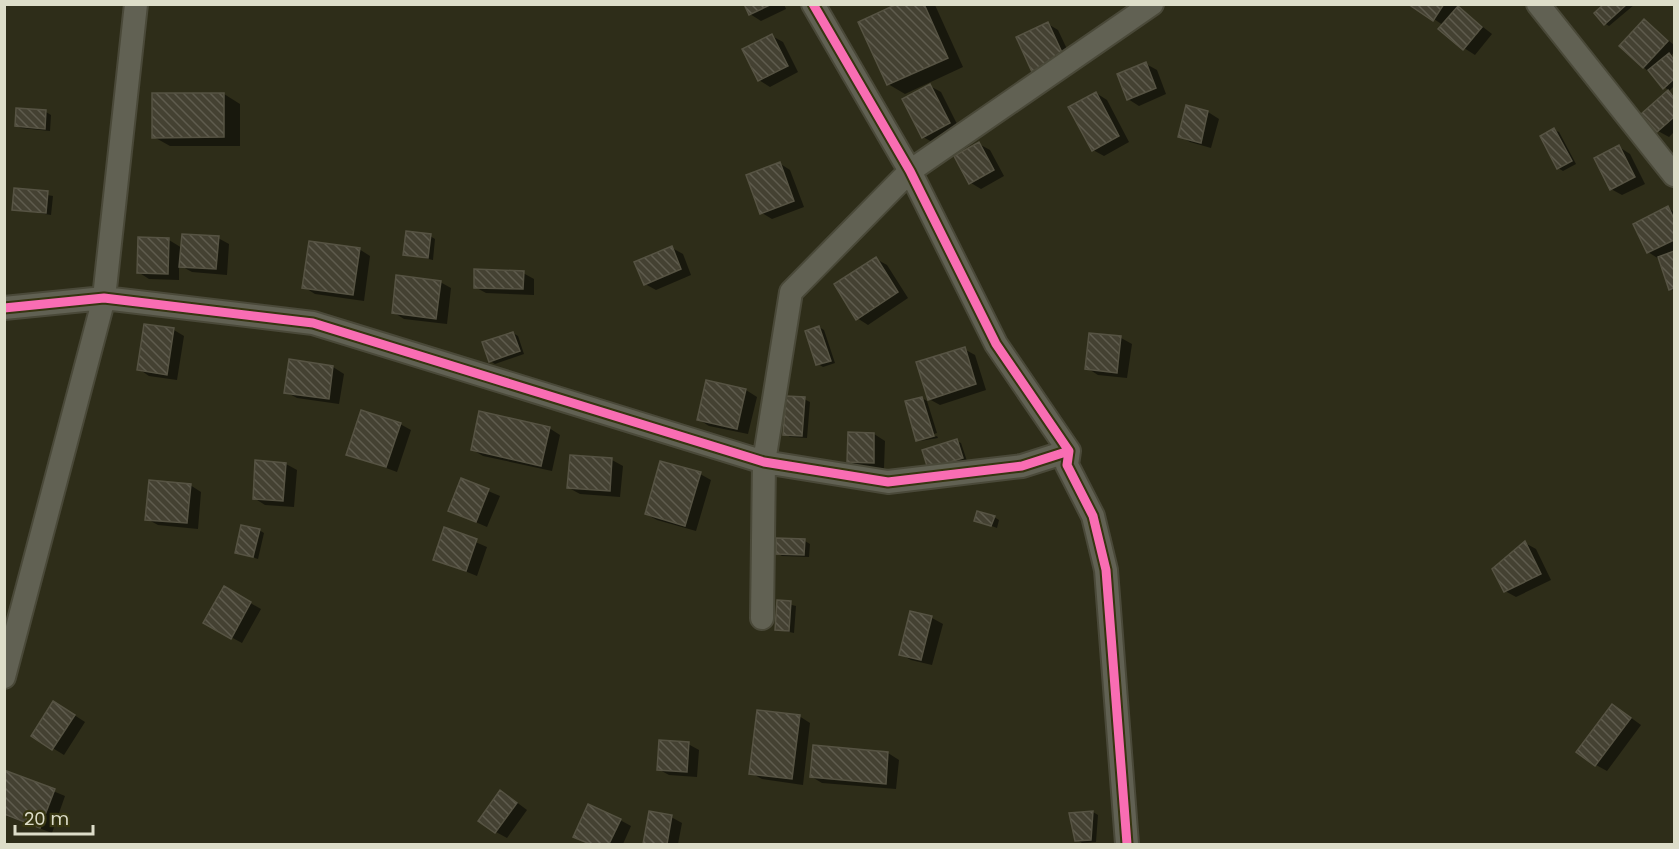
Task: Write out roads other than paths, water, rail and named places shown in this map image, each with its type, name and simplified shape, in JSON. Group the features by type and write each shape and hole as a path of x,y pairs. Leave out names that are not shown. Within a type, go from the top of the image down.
{"street":[{"path":"4,677 104,298 136,4"},
{"path":"813,4 910,171 996,344 1069,451 1067,465 1093,516 1106,570 1127,844"},
{"path":"762,618 764,462 790,292 910,171 1152,4"},
{"path":"1538,4 1674,175"},
{"path":"4,308 104,298 313,323 764,462 888,482 1022,466 1069,451"}]}
